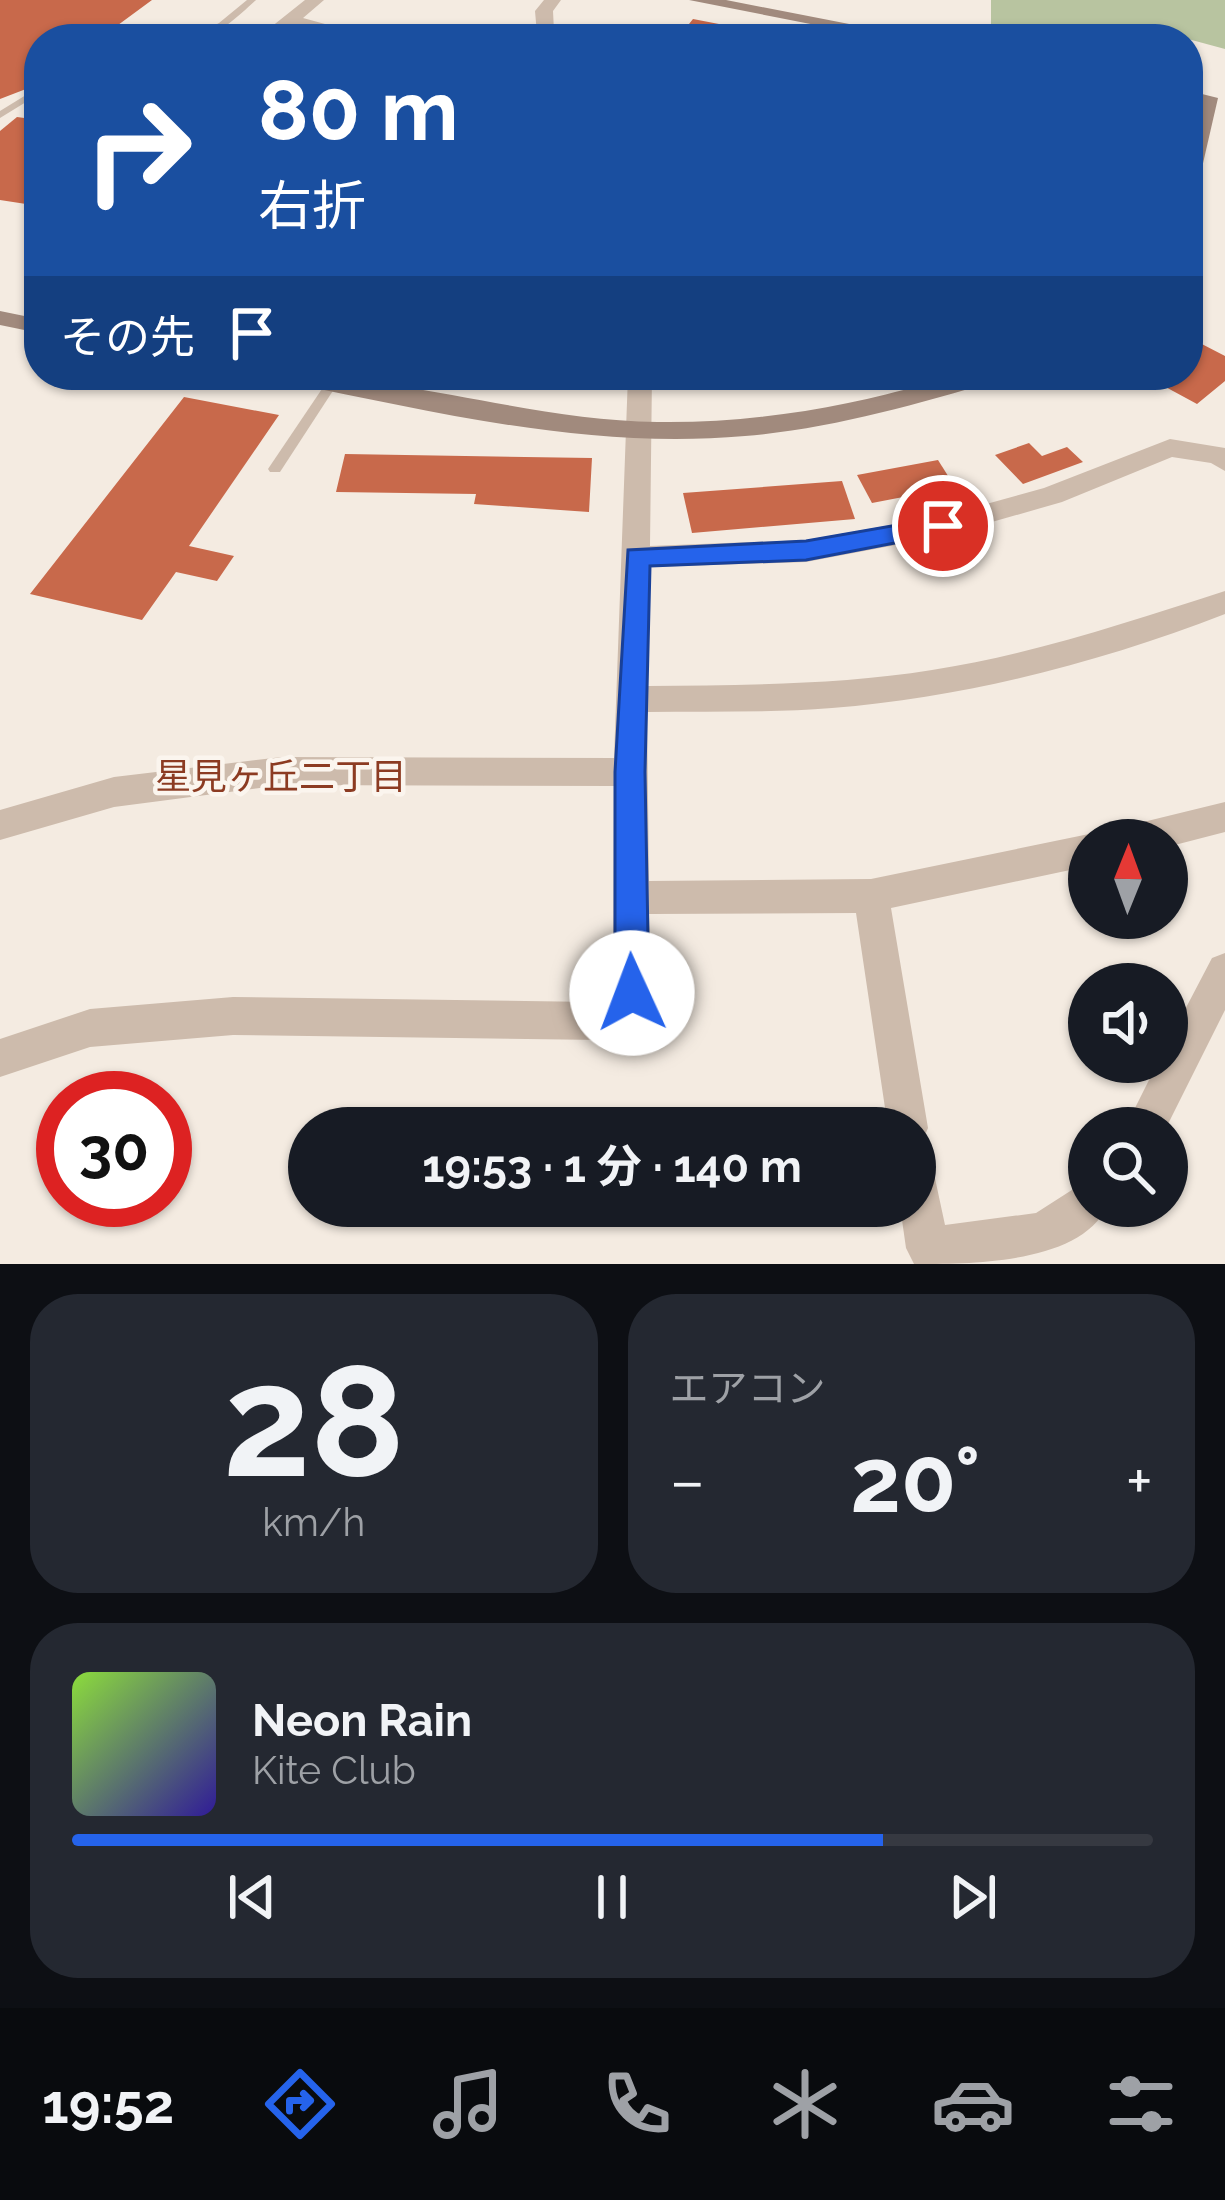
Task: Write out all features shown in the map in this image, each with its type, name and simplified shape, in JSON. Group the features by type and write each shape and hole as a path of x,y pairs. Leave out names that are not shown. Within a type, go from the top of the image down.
{"street":[{"path":"288,24 316,0"},
{"path":"697,0 832,24"},
{"path":"293,21 306,24"},
{"path":"372,390 560,423 640,430 712,430 779,422 898,402 938,390"},
{"path":"0,1058 90,1028 233,1016 601,1021 632,993 630,772 640,390"},
{"path":"638,557 806,550 943,526 1052,495 1170,448 1219,454 1225,462"},
{"path":"632,699 836,695 1150,632 1225,602"},
{"path":"0,825 114,792 282,771 630,772"},
{"path":"1188,826 1225,817"},
{"path":"629,898 872,896 1068,854"},
{"path":"872,896 905,1107"},
{"path":"1156,1107 1225,971"},
{"path":"924,1227 927,1248 1017,1240 1068,1218"}],"lane":[{"path":"223,24 252,0"},
{"path":"275,469 327,390"}],"green space":[{"path":"991,0 1225,0 1225,49 1203,43 1203,24 991,24"}],"building":[{"path":"0,0 152,0 119,24 24,24 24,90 0,99"},
{"path":"17,117 24,118 24,204 0,200 0,131"},
{"path":"1203,345 1225,356 1225,381 1197,404 1171,390 1203,390"},
{"path":"184,397 279,415 189,546 234,556 217,581 176,572 142,620 30,594"},
{"path":"1029,443 1042,456 1067,447 1083,462 1023,484 995,455"},
{"path":"345,454 592,458 589,512 474,504 476,494 336,492"},
{"path":"938,460 955,487 872,503 857,475"},
{"path":"842,481 855,519 692,533 683,493"}],"district":[{"name":"星見ヶ丘二丁目","path":"281,776"}],"route":[{"path":"632,993 630,772 638,557 806,550 943,526"}]}
